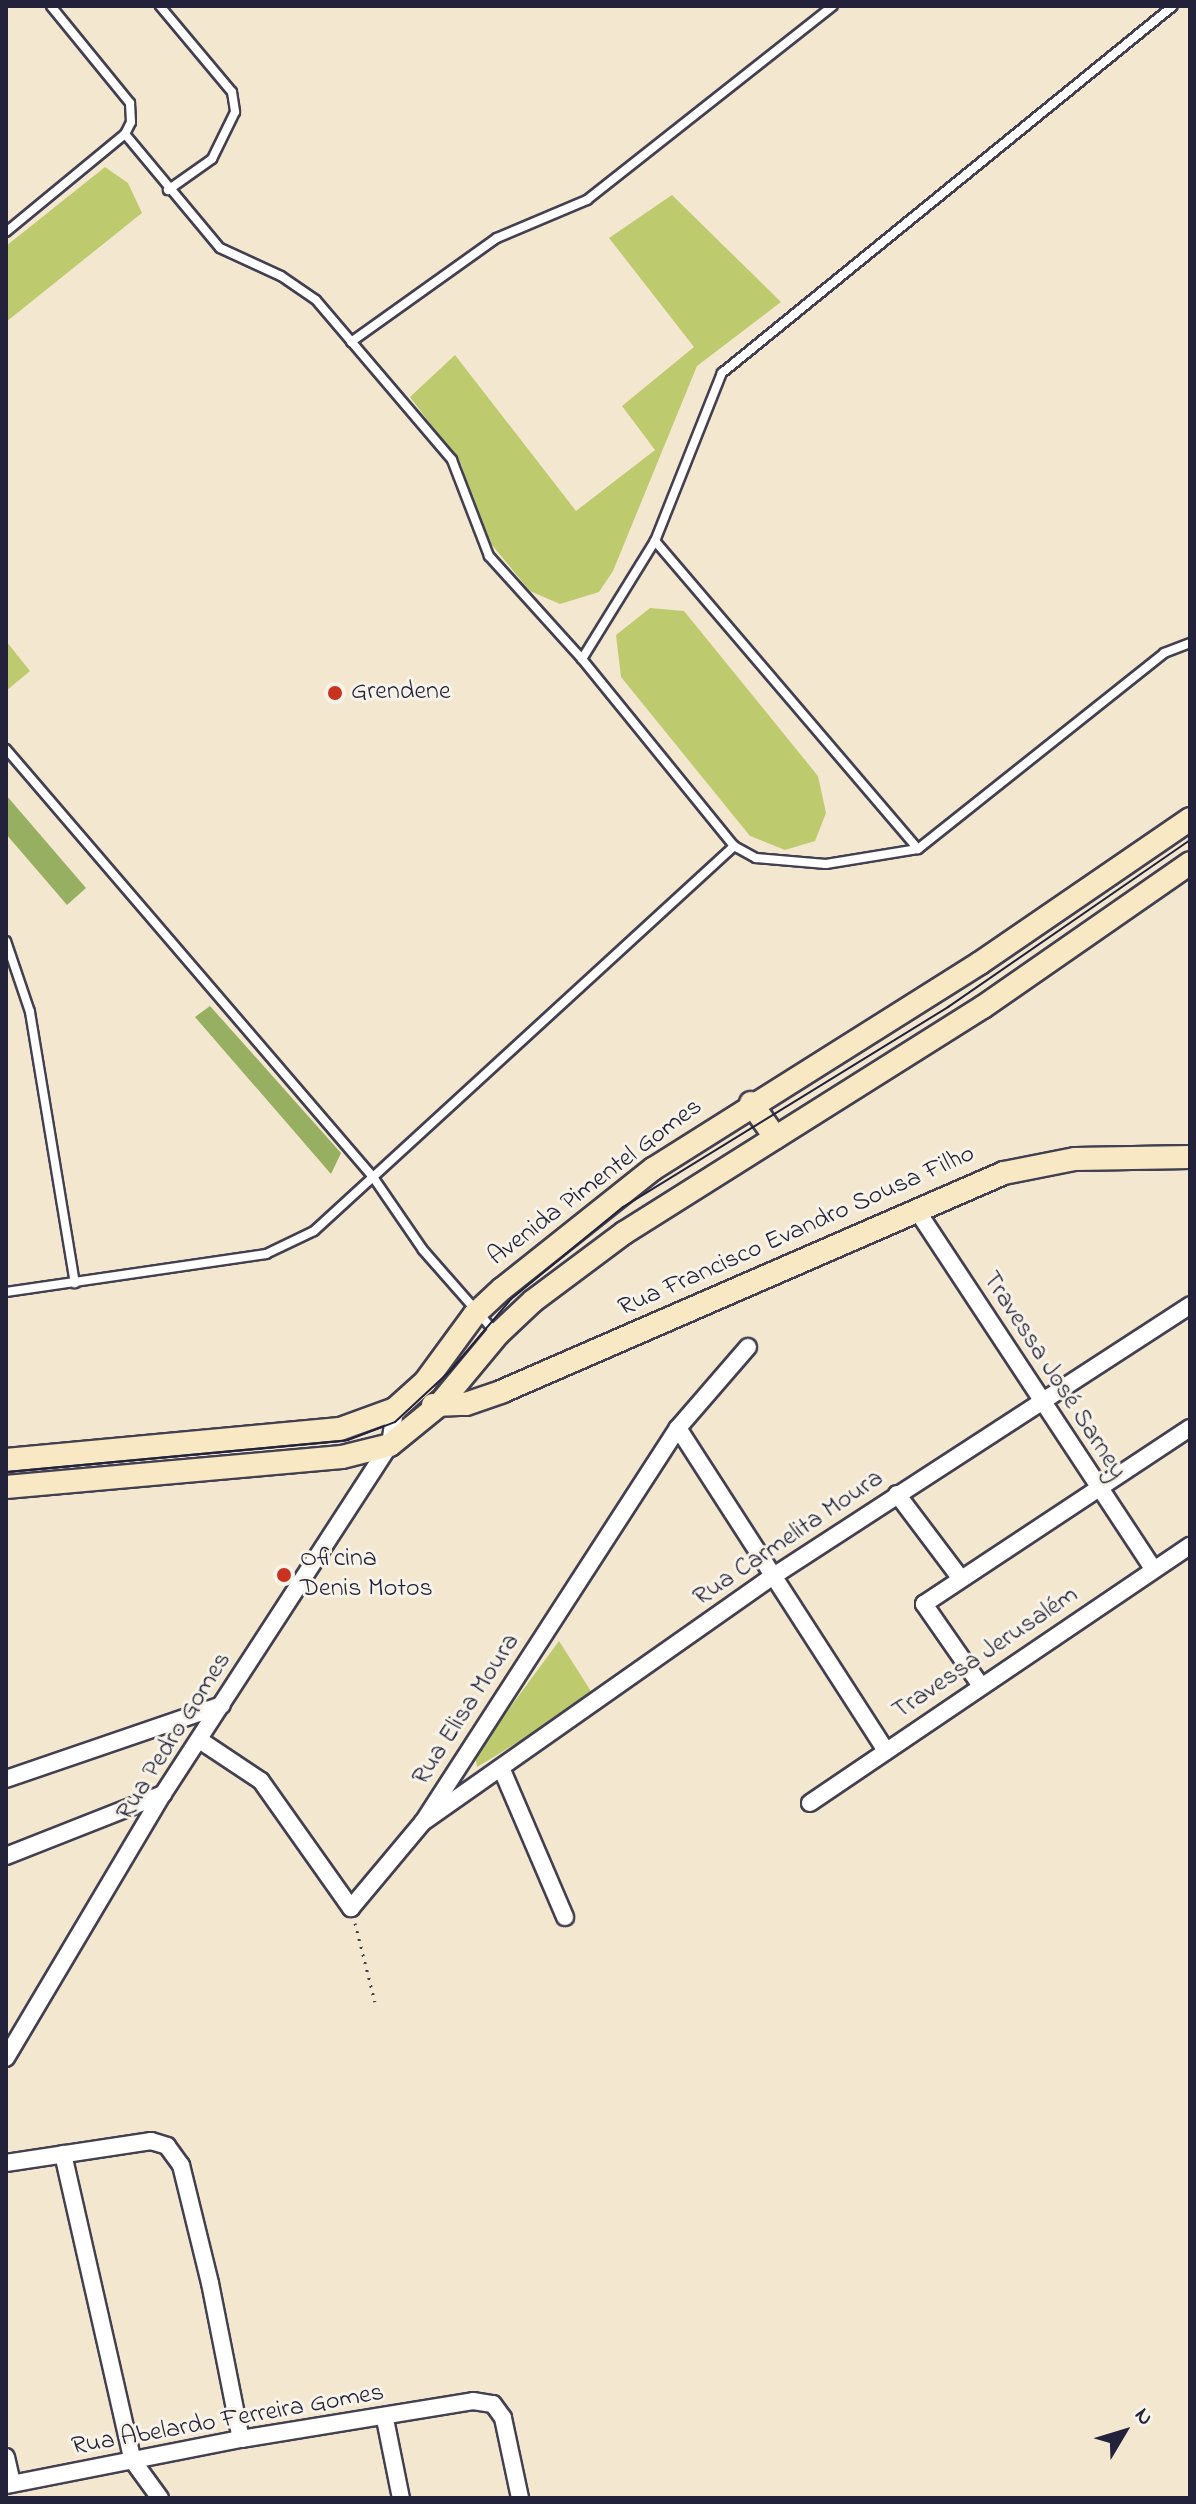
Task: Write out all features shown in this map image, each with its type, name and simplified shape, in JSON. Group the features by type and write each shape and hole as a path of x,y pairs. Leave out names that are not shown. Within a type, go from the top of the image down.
{"main road":[{"name":"Avenida Pimentel Gomes","path":"401,1404 475,1314 562,1237 751,1103 980,963 1190,819"},
{"path":"6,1487 342,1457 390,1445 439,1405 498,1334 624,1233 983,1007 1190,863"},
{"path":"751,1103 775,1137"},
{"name":"Rua Francisco Evandro Sousa Filho","path":"439,1405 466,1404 503,1391 1004,1173 1061,1161 1190,1157"},
{"path":"6,1460 340,1429 401,1404 439,1405"}],"street":[{"name":"Travessa José Sarney","path":"916,1209 1039,1402 1153,1569"},
{"name":"Rua Carmelita Moura","path":"423,1822 502,1770 775,1575 1190,1306"},
{"name":"Rua Elisa Moura","path":"351,1908 423,1822 678,1428 748,1347"},
{"path":"390,1445 401,1404"},
{"path":"678,1428 886,1751"},
{"path":"981,1686 924,1604 1190,1428"},
{"name":"Rua Pedro Gomes","path":"6,2058 163,1794 201,1741 390,1445"},
{"path":"897,1494 961,1579"},
{"name":"Travessa Jerusalém","path":"810,1803 1190,1546"},
{"path":"6,1779 222,1705"},
{"path":"201,1741 261,1781 351,1908"},
{"path":"502,1770 565,1917"},
{"path":"6,1856 163,1794"},
{"path":"6,2163 151,2141 167,2146 181,2165 241,2439"},
{"path":"63,2154 133,2461 160,2498"},
{"name":"Rua Abelardo Ferreira Gomes","path":"9,2484 241,2439 385,2419 457,2403 493,2404 503,2418 520,2498"},
{"path":"385,2419 401,2498"},
{"path":"6,2457 9,2484"}],"lane":[{"path":"6,232 125,134 133,113 130,103 51,6"},
{"path":"160,6 232,92 235,112 212,159 168,190"},
{"path":"351,342 497,238 587,200 833,6"},
{"path":"582,659 655,541 722,373 1173,6"},
{"path":"125,134 168,190 220,248 281,276 316,300 452,460 489,556 582,659 734,846 781,864 826,864 918,849 1164,653 1190,643"},
{"path":"655,541 918,849"},
{"path":"6,749 373,1177 475,1314 498,1334"},
{"path":"6,1292 266,1254 314,1231 734,846"},
{"path":"6,941 17,966 35,1041 75,1283"},
{"path":"6,969 17,966"}],"path":[{"path":"351,1908 375,2002"}],"green space":[{"path":"105,167 128,183 142,213 6,322 6,246"},
{"path":"672,195 781,302 697,366 613,571 599,592 560,604 530,591 477,527 462,466 410,397 455,355 576,511 655,450 622,406 694,347 609,238"},
{"path":"650,608 684,611 818,776 826,813 815,841 785,850 750,836 621,677 616,635"},
{"path":"6,641 30,671 6,691"},
{"path":"6,795 86,888 67,905 6,834"},
{"path":"210,1006 341,1153 331,1174 195,1017"},
{"path":"559,1641 594,1696 477,1767 475,1755"}],"tram line":[{"path":"6,1472 348,1440 395,1422 450,1371 511,1299 623,1207 948,1007 1190,840"}],"place":[{"name":"Grendene","path":"335,693"},
{"name":"Oficina Denis Motos","path":"284,1575"}]}
